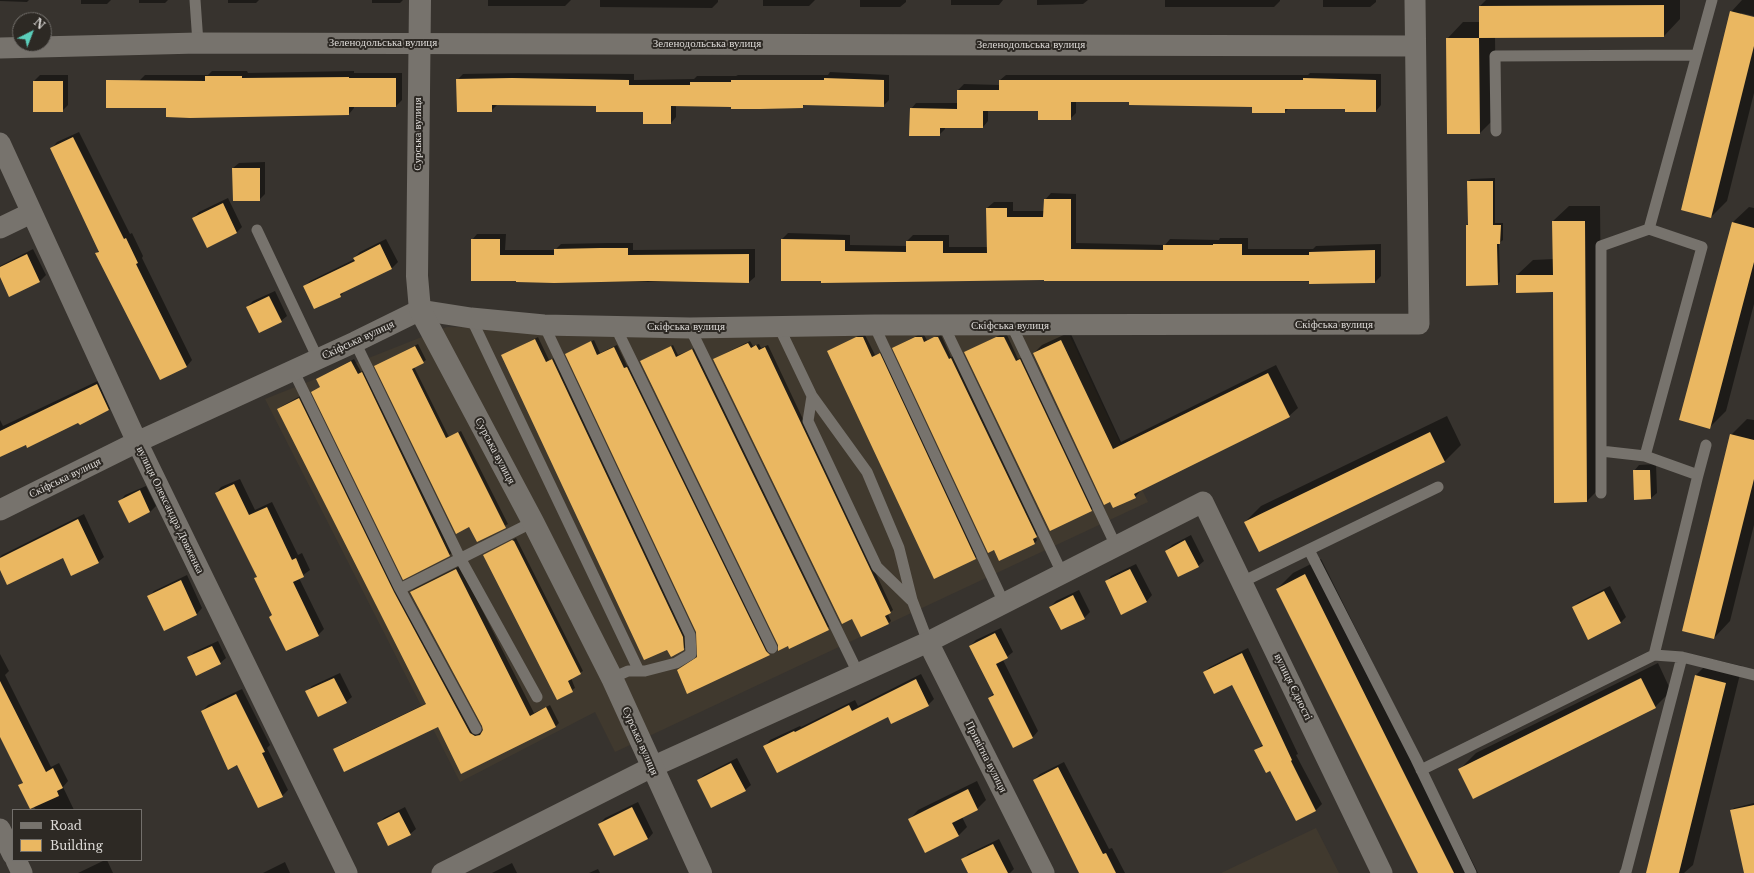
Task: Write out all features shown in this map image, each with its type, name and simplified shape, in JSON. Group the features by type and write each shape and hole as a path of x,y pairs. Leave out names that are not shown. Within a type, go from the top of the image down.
{"street":[{"name":"Сурська вулиця","path":"420,0 417,276 420,310 533,522 612,678 701,873"},
{"path":"1415,0 1415,46"},
{"name":"Зеленодольська вулиця","path":"0,48 198,43 1415,46"},
{"name":"Скіфська вулиця","path":"0,510 137,442 355,342 420,310 471,318 544,325 690,328 874,325 1012,326 1419,324 1415,46"},
{"name":"вулиця Олександра Довженка","path":"0,143 137,442 347,873"},
{"path":"0,228 31,213"},
{"name":"вулиця Єдності","path":"1116,546 1203,502 1382,873"},
{"path":"442,873 652,767 928,642 1116,546"},
{"name":"Привітна вулиця","path":"928,642 1044,873"},
{"path":"0,828 12,853"},
{"path":"16,861 22,873"}],"lane":[{"path":"195,0 198,43"},
{"path":"1649,229 1712,0"},
{"path":"1496,131 1495,56 1697,55"},
{"path":"1601,493 1601,246 1649,229 1702,247 1645,456"},
{"path":"256,230 318,359"},
{"path":"471,318 639,671"},
{"path":"544,325 690,635 691,654 676,663 639,671 628,671 612,678"},
{"path":"874,325 1004,603"},
{"path":"615,326 772,648"},
{"path":"944,326 1062,573"},
{"path":"1012,326 1116,546"},
{"path":"779,327 812,396 867,472 898,548 912,600 928,642"},
{"path":"690,328 858,673"},
{"path":"355,342 460,558 537,697"},
{"path":"293,370 400,588 476,728"},
{"path":"812,396 808,420 877,567 912,600"},
{"path":"1654,655 1706,445"},
{"path":"1601,451 1645,456 1698,475"},
{"path":"1242,582 1438,487"},
{"path":"400,588 533,522"},
{"path":"1308,550 1472,873"},
{"path":"1421,770 1654,655 1682,657 1754,675"},
{"path":"1625,873 1682,657"}],"shaded area":[{"path":"447,327 1070,336 1148,502 615,752 595,712 460,782 265,399"},
{"path":"1316,828 1339,873 1221,873"}],"building":[{"path":"1664,5 1664,37 1479,38 1479,6"},
{"path":"1730,11 1754,17 1754,46 1711,218 1681,210"},
{"path":"1446,38 1479,38 1480,134 1447,134"},
{"path":"205,76 242,76 242,78 396,78 396,107 349,107 349,115 190,118 166,117 166,108 106,108 106,80 205,81"},
{"path":"512,78 629,80 629,85 690,85 690,82 731,82 731,80 824,80 824,78 884,80 884,107 803,105 803,108 731,109 731,107 671,106 671,124 643,124 643,112 596,112 596,106 492,105 492,112 457,112 456,79"},
{"path":"1303,78 1376,80 1376,112 1345,112 1345,109 1285,109 1285,113 1252,113 1252,107 1129,105 1129,102 1071,102 1071,120 1038,120 1038,111 983,111 983,128 940,128 940,136 909,136 910,108 957,109 957,90 999,90 999,80 1303,80"},
{"path":"33,81 63,81 63,112 33,112"},
{"path":"73,137 124,239 126,238 138,263 136,264 187,367 160,380 95,253 99,252 50,148"},
{"path":"232,168 260,168 260,201 233,201"},
{"path":"1467,181 1493,181 1493,225 1501,225 1500,244 1497,244 1498,285 1466,286 1466,225 1468,225"},
{"path":"1044,199 1071,199 1071,249 1163,250 1163,245 1242,244 1242,255 1309,255 1309,252 1375,250 1375,283 1309,284 1309,281 1044,280 821,283 821,281 781,281 781,239 845,240 845,251 906,252 906,241 943,241 943,253 987,253 986,208 1007,208 1007,217 1043,217"},
{"path":"223,203 237,233 207,248 192,218"},
{"path":"1552,221 1585,221 1587,502 1554,503 1553,292 1516,293 1516,275 1553,275"},
{"path":"1732,222 1754,228 1754,262 1710,429 1679,420"},
{"path":"471,239 500,239 500,255 554,255 554,249 600,248 628,248 628,255 749,254 749,283 648,281 554,283 471,281"},
{"path":"380,244 392,269 340,294 341,297 314,309 303,286 355,261 353,258"},
{"path":"27,254 40,282 9,297 0,277 0,267"},
{"path":"269,296 282,322 259,333 246,307"},
{"path":"856,337 863,337 872,357 880,353 976,559 934,579 827,351"},
{"path":"915,337 922,337 924,342 934,337 938,337 949,359 951,358 1037,537 1033,539 1035,544 999,561 994,550 988,553 892,348"},
{"path":"996,337 1004,337 1016,361 1020,359 1092,511 1050,531 964,352"},
{"path":"535,339 546,362 552,359 683,637 684,650 671,657 667,650 644,660 501,355"},
{"path":"1061,340 1113,449 1268,373 1290,417 1134,494 1136,498 1113,508 1110,502 1104,505 1033,353"},
{"path":"591,341 597,355 614,347 624,368 627,367 766,651 770,655 687,694 677,670 697,657 696,632 565,354"},
{"path":"748,343 751,348 756,345 759,350 765,347 891,613 885,616 889,624 861,637 852,619 842,624 713,359"},
{"path":"415,346 424,363 412,369 446,438 458,432 506,528 477,542 469,527 456,534 374,366"},
{"path":"671,346 676,357 692,349 829,630 789,649 788,646 778,651 778,645 640,361"},
{"path":"351,361 358,374 362,372 450,556 403,580 311,392 320,387 316,379"},
{"path":"97,384 109,410 80,425 78,423 27,448 26,445 0,457 0,431"},
{"path":"299,398 394,592 470,733 475,736 480,735 483,730 482,726 410,592 456,569 530,716 546,707 556,727 461,774 438,727 344,772 333,749 426,704 277,409"},
{"path":"1430,432 1445,462 1259,552 1244,522"},
{"path":"1730,434 1754,440 1754,479 1714,639 1682,631"},
{"path":"1633,470 1650,470 1651,499 1634,500"},
{"path":"234,484 249,515 267,507 292,560 296,558 304,577 293,582 319,636 286,651 269,617 272,615 254,578 257,577 215,493"},
{"path":"140,490 150,512 129,523 118,501"},
{"path":"78,519 99,563 71,576 63,558 7,585 0,570 0,558"},
{"path":"512,540 514,541 581,674 568,681 573,692 557,700 483,555"},
{"path":"1185,540 1199,567 1178,577 1165,551"},
{"path":"1130,569 1147,602 1121,615 1105,581"},
{"path":"1305,574 1454,873 1418,873 1276,589"},
{"path":"181,580 197,615 164,631 147,596"},
{"path":"1604,591 1621,623 1588,640 1572,607"},
{"path":"1073,595 1085,619 1061,630 1049,607"},
{"path":"995,633 1008,658 996,664 1033,738 1013,748 988,698 994,695 969,646"},
{"path":"212,646 221,664 196,676 187,657"},
{"path":"1242,653 1292,760 1291,761 1316,811 1296,821 1270,771 1266,773 1254,750 1263,746 1232,685 1214,694 1203,672"},
{"path":"1695,675 1726,683 1679,873 1646,873"},
{"path":"334,678 347,703 318,717 305,691"},
{"path":"1641,678 1656,708 1473,799 1458,769"},
{"path":"916,679 929,706 891,724 888,717 777,773 763,746 849,705 852,711"},
{"path":"0,681 46,772 53,768 63,788 57,791 59,796 30,809 18,785 23,783 0,737"},
{"path":"236,694 265,752 262,753 283,797 258,808 237,765 228,770 201,711"},
{"path":"731,763 746,791 711,808 697,780"},
{"path":"1058,767 1103,854 1106,853 1116,873 1079,873 1033,780"},
{"path":"968,789 978,810 952,823 959,836 925,853 908,819"},
{"path":"1754,805 1754,873 1744,873 1730,810"},
{"path":"632,807 648,839 614,856 598,824"},
{"path":"399,812 411,835 388,846 377,823"},
{"path":"993,844 1008,873 968,873 961,859"}]}
